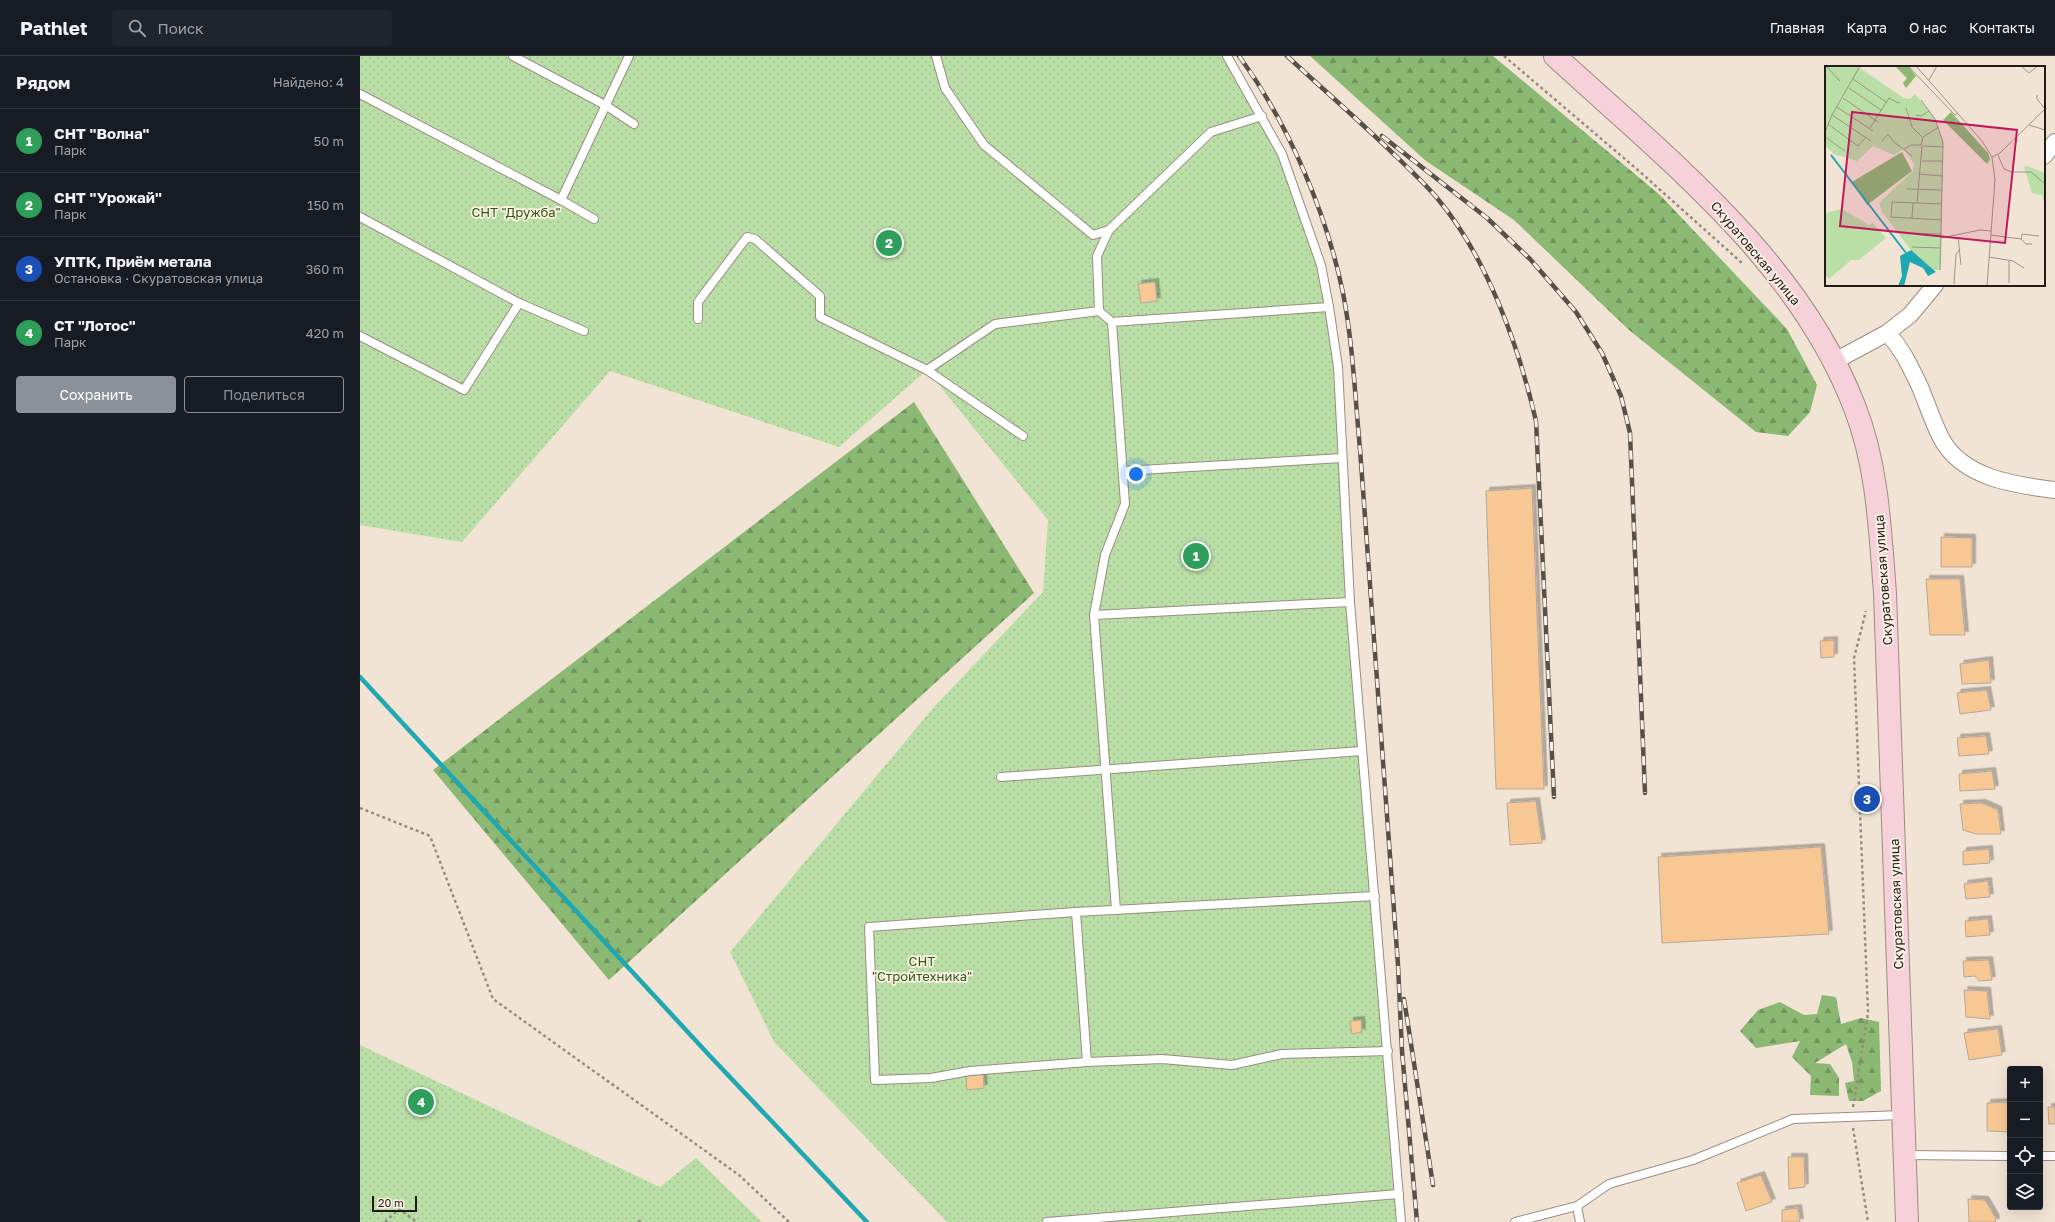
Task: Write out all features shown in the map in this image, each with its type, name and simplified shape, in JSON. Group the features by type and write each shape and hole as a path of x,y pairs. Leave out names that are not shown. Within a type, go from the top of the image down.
{"street":[{"name":"Скуратовская улица","path":"1555,56 1718,206 1761,255 1799,302 1835,361 1856,409 1870,457 1879,520 1886,593 1907,1222"},
{"path":"2045,155 2055,142"},
{"path":"1835,361 1887,333 1910,315 1934,286"},
{"path":"1887,333 1898,343 1915,376 1942,439 1955,456 1972,470 1994,478 2028,487 2055,490"}],"lane":[{"path":"513,56 606,105 634,124"},
{"path":"561,200 628,56"},
{"path":"936,56 945,88 984,145 1093,235 1109,230"},
{"path":"1227,56 1262,116 1285,162 1321,265 1338,367 1350,602 1401,1222"},
{"path":"360,94 561,200 594,219"},
{"path":"1099,312 1097,256 1109,230 1211,132 1262,116"},
{"path":"360,217 519,303 584,331"},
{"path":"698,319 698,302 747,237 755,239 820,296 820,317 927,370 1023,436"},
{"path":"360,336 464,390 519,303"},
{"path":"927,370 995,324 1099,312 1112,322 1329,307"},
{"path":"1112,322 1125,504 1105,555 1094,615 1116,910"},
{"path":"1123,472 1342,458"},
{"path":"1094,615 1350,602"},
{"path":"1002,777 1362,751"},
{"path":"1375,896 1076,912 869,927 875,1080 931,1078 970,1071 1087,1062 1162,1059 1232,1065 1282,1054 1388,1051"},
{"path":"1076,912 1087,1062"},
{"path":"1515,1222 1576,1206 1609,1184 1693,1160 1793,1119 1903,1115"},
{"path":"1904,1155 2007,1156"},
{"path":"2043,1156 2055,1156"},
{"path":"1047,1222 1399,1194"},
{"path":"1576,1206 1580,1222"}],"path":[{"path":"1504,56 1639,171 1746,266"},
{"path":"1868,607 1854,658 1868,1013 1851,1118 1868,1222"},
{"path":"360,808 430,836 493,999 739,1175 789,1222"},
{"path":"385,1222 399,1209 418,1222"}],"green space":[{"path":"360,56 1227,56 1282,154 1321,265 1329,307 1401,1222 947,1222 774,1042 730,952 933,708 1043,592 1048,520 927,370 839,447 610,371 462,542 360,525"},
{"path":"1310,56 1493,56 1660,195 1787,329 1817,385 1810,412 1788,436 1756,432 1629,330 1514,220 1426,161"},
{"path":"914,402 1034,593 609,980 433,770"},
{"path":"1822,995 1836,997 1841,1024 1861,1018 1879,1022 1881,1091 1863,1101 1849,1101 1845,1083 1854,1081 1852,1062 1846,1044 1815,1063 1830,1064 1839,1078 1839,1096 1810,1095 1811,1076 1792,1057 1800,1041 1756,1048 1740,1031 1758,1010 1780,1002 1804,1015 1817,1014"},
{"path":"360,1045 660,1187 696,1158 762,1222 360,1222"}],"building":[{"path":"1155,282 1157,301 1141,303 1138,284"},
{"path":"1532,488 1544,789 1496,789 1486,491"},
{"path":"1941,537 1972,538 1972,567 1941,567"},
{"path":"1926,579 1960,579 1965,635 1930,635"},
{"path":"1834,640 1834,657 1821,658 1820,641"},
{"path":"1989,660 1991,683 1962,684 1960,664"},
{"path":"1987,690 1991,710 1960,714 1957,693"},
{"path":"1986,736 1989,754 1959,756 1957,738"},
{"path":"1992,771 1995,789 1960,791 1959,774"},
{"path":"1536,801 1542,843 1510,845 1507,803"},
{"path":"1982,803 1998,810 2001,834 1976,834 1963,830 1960,804"},
{"path":"1821,847 1829,934 1662,943 1658,857"},
{"path":"1989,849 1990,863 1963,865 1963,851"},
{"path":"1988,881 1990,897 1966,899 1964,884"},
{"path":"1988,919 1990,935 1966,937 1965,921"},
{"path":"1989,960 1992,980 1979,981 1975,976 1964,977 1963,961"},
{"path":"1964,990 1987,991 1990,1019 1966,1017"},
{"path":"1361,1020 1362,1032 1352,1034 1350,1021"},
{"path":"1998,1029 2002,1055 1969,1060 1964,1033"},
{"path":"983,1074 984,1088 967,1090 966,1076"},
{"path":"2007,1102 2007,1132 1987,1131 1987,1103"},
{"path":"2048,1107 2055,1107 2055,1124 2049,1124"},
{"path":"1788,1157 1804,1157 1805,1187 1789,1189"},
{"path":"1761,1175 1772,1202 1746,1211 1737,1183"},
{"path":"1968,1199 1985,1200 1995,1217 1996,1222 1969,1222"},
{"path":"1798,1208 1800,1222 1782,1222 1782,1210"}],"waterway":[{"path":"360,677 709,1055 867,1222"}],"railway":[{"path":"1239,56 1274,110 1289,139 1316,200 1336,262 1346,312 1360,449 1398,965 1402,1051 1417,1222"},
{"path":"1287,56 1359,121 1437,198 1455,221 1471,247 1486,275 1510,333 1529,393 1536,421 1554,797"},
{"path":"1382,136 1487,218 1530,259 1576,312 1602,353 1621,396 1630,433 1645,793"},
{"path":"1404,999 1433,1185"}],"place":[{"name":"СНТ \"Урожай\"","path":"889,243"},
{"name":"СНТ \"Волна\"","path":"1196,556"},
{"name":"УПТК, Приём метала","path":"1867,799"},
{"name":"СТ \"Лотос\"","path":"421,1102"}],"park label":[{"name":"СНТ \"Дружба\"","path":"516,212"},
{"name":"СНТ \"Стройтехника\"","path":"922,968"}]}
